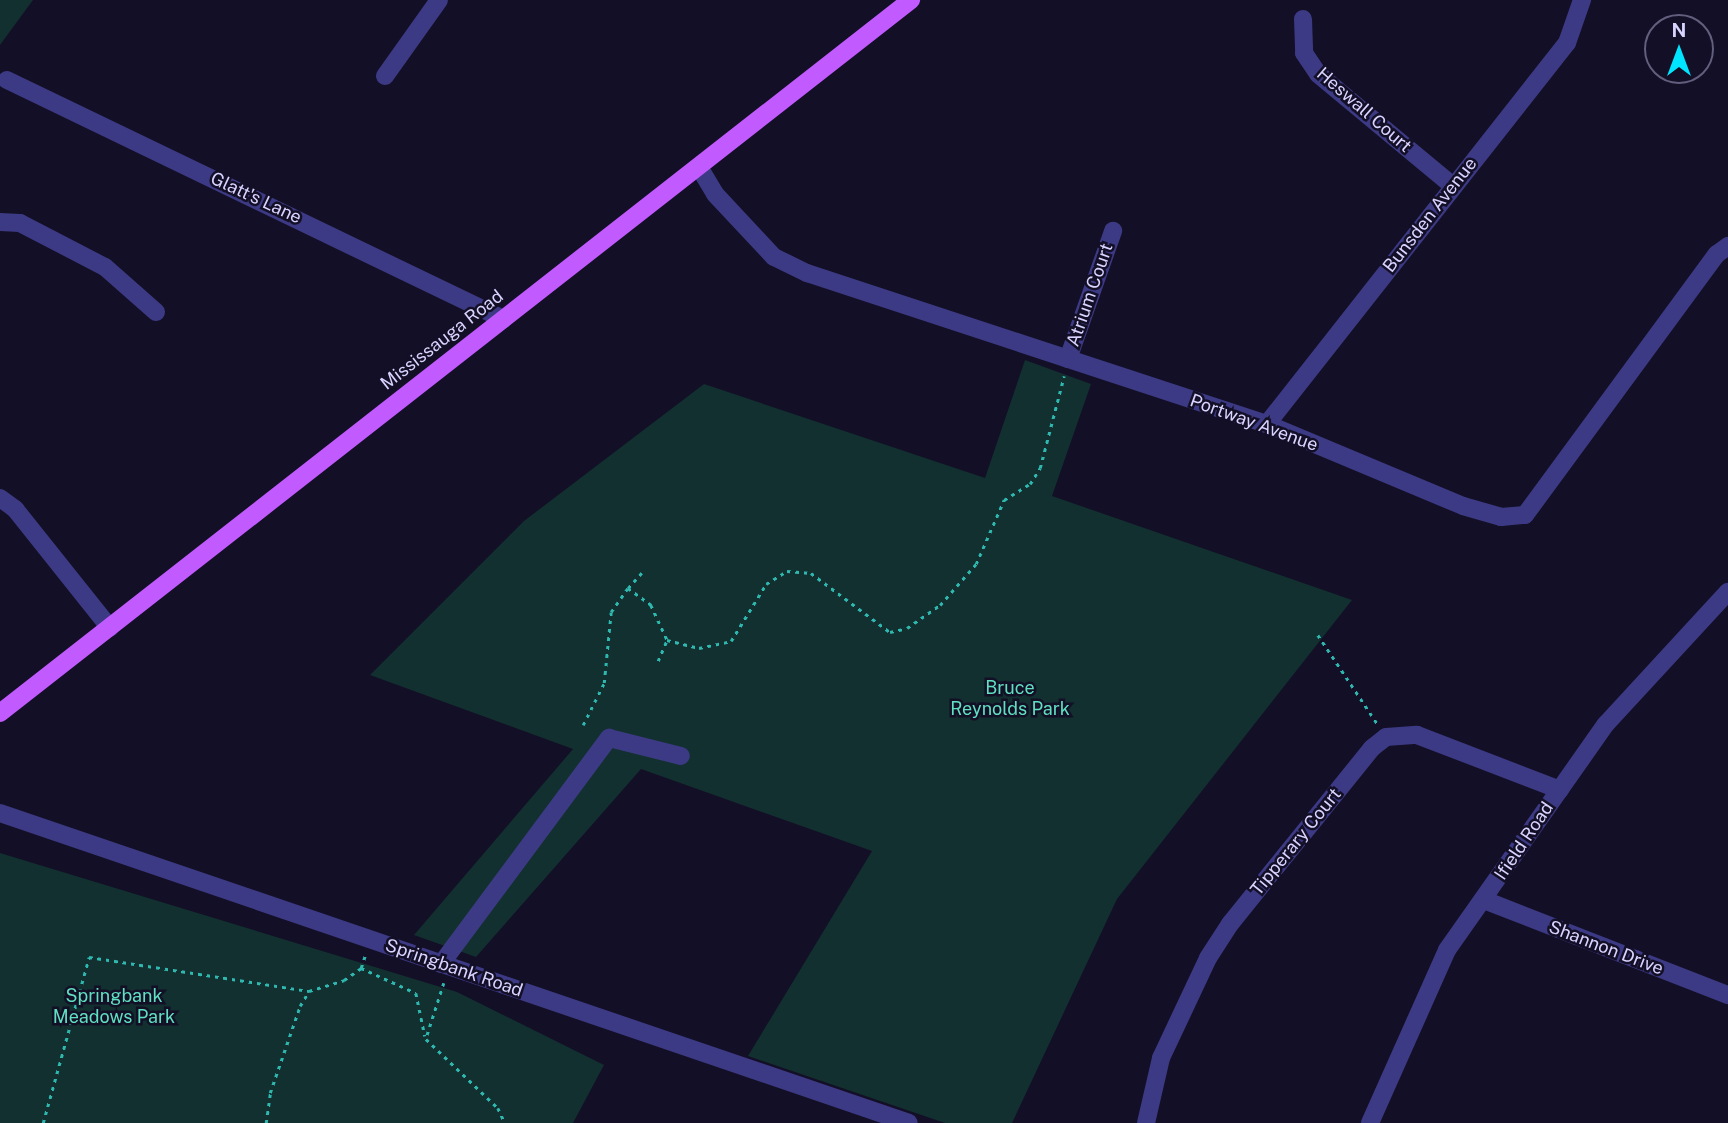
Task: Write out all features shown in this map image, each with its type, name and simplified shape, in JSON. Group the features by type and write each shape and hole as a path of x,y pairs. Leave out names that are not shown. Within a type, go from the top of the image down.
{"main road":[{"name":"Mississauga Road","path":"0,713 911,0"}],"street":[{"path":"385,76 439,0"},
{"name":"Bunsden Avenue","path":"1267,424 1567,43 1582,0"},
{"name":"Heswall Court","path":"1303,19 1304,53 1318,74 1452,186"},
{"name":"Glatt's Lane","path":"7,80 503,319"},
{"name":"Portway Avenue","path":"699,167 715,194 774,257 807,274 1267,424 1463,506 1501,517 1525,515 1717,254 1728,246"},
{"path":"0,222 20,223 105,267 156,312"},
{"name":"Atrium Court","path":"1068,359 1113,231"},
{"path":"0,498 23,519 110,628"},
{"name":"Ifield Road","path":"1370,1123 1447,950 1606,724 1728,592"},
{"path":"1386,737 1417,735 1560,790"},
{"name":"Tipperary Court","path":"1146,1123 1161,1058 1208,958 1239,914 1372,748 1386,737"},
{"path":"446,965 609,738 681,757"},
{"name":"Springbank Road","path":"0,813 909,1123"},
{"name":"Shannon Drive","path":"1484,900 1728,995"}],"path":[{"path":"667,640 699,648 731,641 766,584 788,571 811,573 890,632 907,628 940,605 976,564 1004,500 1030,485 1040,468 1068,359"},
{"path":"583,725 604,683 611,612 644,570"},
{"path":"628,588 651,605 667,640 658,661"},
{"path":"1318,635 1386,737"},
{"path":"43,1123 89,957 309,991 344,980 361,968 370,940"},
{"path":"426,1039 446,965"},
{"path":"361,968 416,993 426,1039 498,1108 505,1123"},
{"path":"266,1123 270,1093 309,991"}],"green space":[{"path":"0,0 33,0 0,45"},
{"name":"Bruce Reynolds Park","path":"1025,360 1091,384 1052,496 1352,600 1117,899 1012,1123 945,1123 748,1056 872,851 641,769 476,957 414,935 573,749 370,675 524,521 704,384 985,478"},
{"name":"Springbank Meadows Park","path":"0,853 457,992 604,1065 573,1123 0,1123"}]}
